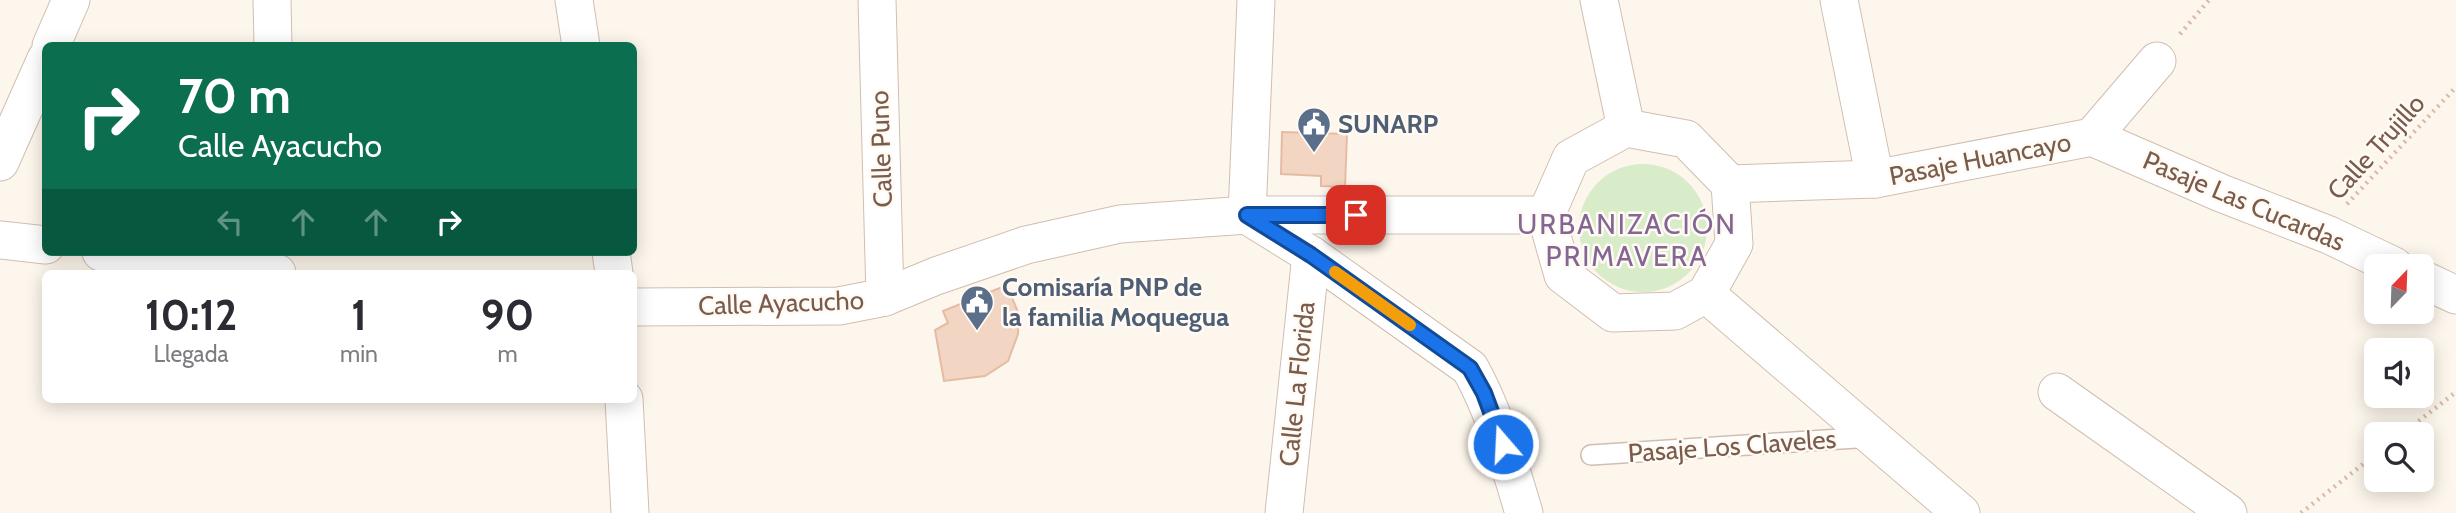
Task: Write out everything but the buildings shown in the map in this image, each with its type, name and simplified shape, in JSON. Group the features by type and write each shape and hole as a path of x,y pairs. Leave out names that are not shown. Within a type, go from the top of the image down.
{"street":[{"path":"53,42 71,0"},
{"path":"272,0 273,42"},
{"path":"574,0 579,42"},
{"name":"Calle Puno","path":"877,0 885,298"},
{"path":"1256,0 1247,215 1311,255 1470,368 1484,393 1495,422 1524,513"},
{"path":"1599,0 1626,128"},
{"path":"1839,0 1874,179"},
{"name":"Pasaje Huancayo","path":"1730,184 1874,179 2092,137 2157,61"},
{"path":"0,162 42,68"},
{"path":"1626,128 1686,139 1730,184 1734,244 1706,294 1675,311 1613,313 1563,275 1546,215 1570,158 1626,128"},
{"name":"Pasaje Las Cucardas","path":"2092,137 2368,254"},
{"name":"Calle Ayacucho","path":"637,307 839,306 885,298 936,276 1026,245 1121,224 1247,215 1546,215"},
{"path":"0,240 42,245"},
{"name":"Calle La Florida","path":"1284,513 1311,255"},
{"path":"135,256 252,270"},
{"path":"2434,285 2456,295"},
{"path":"1706,294 1961,513"},
{"path":"2057,392 2228,513"},
{"path":"624,403 630,513"}],"lane":[{"name":"Pasaje Los Claveles","path":"1591,456 1872,438"}],"path":[{"path":"2157,61 2209,0"},
{"name":"Calle Trujillo","path":"2329,236 2344,207 2456,87"},
{"path":"2417,422 2456,391"},
{"path":"2301,513 2364,463"}],"green space":[{"path":"1643,164 1668,169 1689,182 1702,203 1707,228 1702,253 1689,274 1668,287 1643,292 1618,287 1597,274 1584,253 1579,228 1584,203 1597,182 1618,169"}],"slow traffic":[{"path":"1335,272 1410,325"}],"place":[{"name":"SUNARP","path":"1314,154"},
{"name":"Comisaría PNP de la familia Moquegua","path":"977,332"}],"district":[{"name":"URBANIZACIÓN PRIMAVERA","path":"1627,240"}],"route":[{"path":"1356,215 1247,215 1311,255 1470,368 1484,393 1503,444"}]}
